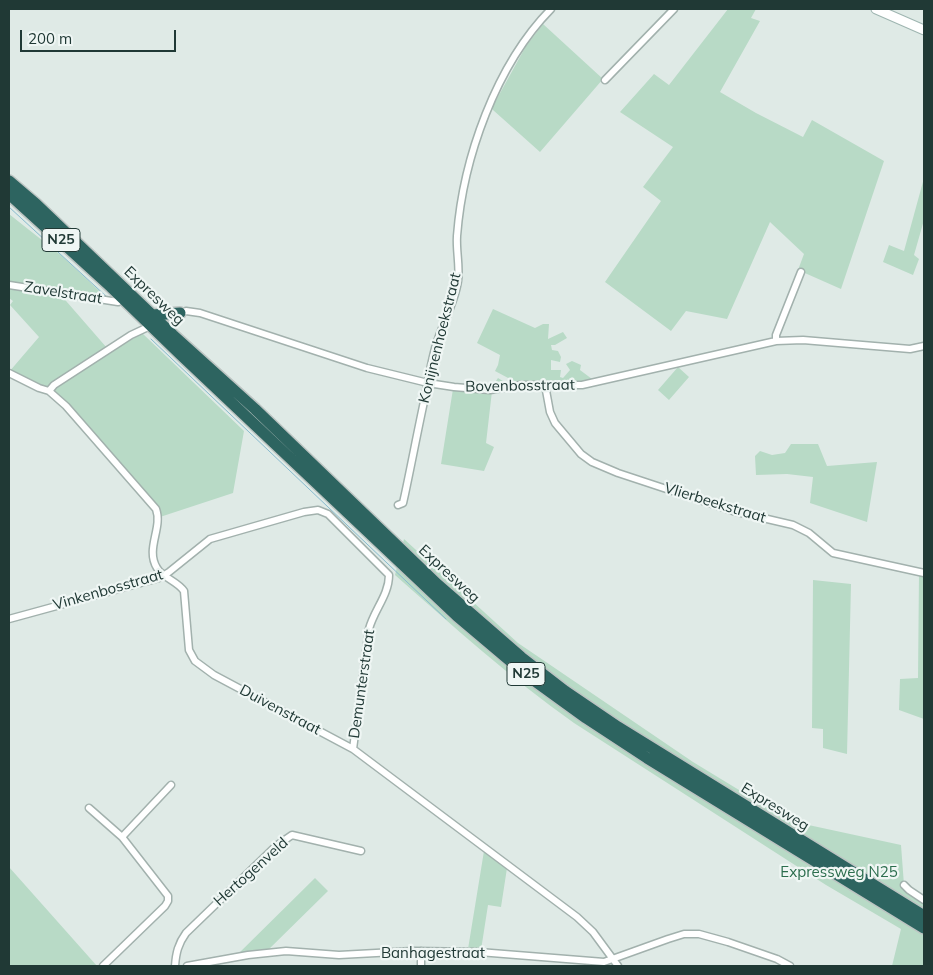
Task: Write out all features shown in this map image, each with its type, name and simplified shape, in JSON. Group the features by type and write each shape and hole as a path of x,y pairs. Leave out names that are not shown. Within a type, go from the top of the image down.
{"highway":[{"name":"Expresweg","path":"9,181 36,204 147,322 169,331 255,409 437,584 521,657 565,691 618,727 924,916"},
{"name":"Expresweg","path":"9,194 69,247 457,616 521,671 560,700 634,749 924,928"},
{"path":"147,322 180,313"},
{"path":"169,331 170,322 180,313"}],"street":[{"name":"Konijnenhoekstraat","path":"398,505 403,503 436,345 458,281 459,265 456,249 458,224 467,174 477,139 491,101 515,55 525,39 551,9"},
{"path":"605,80 674,9"},
{"path":"876,9 924,30"},
{"path":"776,342 776,335 801,272"},
{"name":"Zavelstraat","path":"9,285 118,302"},
{"name":"Bovenbosstraat","path":"180,313 200,313 367,368 428,383 490,390 521,385 582,385 776,342 803,340 910,349 924,346"},
{"path":"49,391 54,385 131,335 147,322"},
{"name":"Duivenstraat","path":"9,373 49,391 66,406 156,509 159,517 153,547 153,559 158,570 184,591 190,650 200,666 353,749 577,917 593,932 618,966"},
{"name":"Vlierbeekstraat","path":"545,385 550,412 555,423 581,454 592,462 618,473 733,511 793,525 809,533 833,553 924,573"},
{"name":"Vinkenbosstraat","path":"9,619 164,575 210,539 304,512 318,510 328,514 386,570 389,575 389,583 386,592"},
{"name":"Demunterstraat","path":"353,749 369,629 386,592"},
{"path":"122,838 171,785"},
{"path":"89,808 122,838 168,896 165,906 103,966"},
{"name":"Hertogenveld","path":"175,966 176,953 186,933 276,846 292,835 361,850"},
{"path":"904,885 924,900"},
{"name":"Banhagestraat","path":"187,966 286,951 338,955 421,951 495,953 604,962 676,936 698,934 777,959 790,966"},
{"path":"421,951 421,966"}],"green space":[{"path":"728,9 756,9 751,18 760,21 720,92 803,137 812,120 884,161 841,289 798,270 804,254 770,222 727,319 686,311 671,331 605,282 661,201 643,187 673,147 620,112 654,74 669,85"},
{"path":"543,24 603,79 540,152 493,110 492,103 494,104 526,46"},
{"path":"924,178 924,220 914,255 919,259 913,275 883,262 889,245 904,251"},
{"path":"9,214 62,256 107,298 60,294 107,348 46,387 9,372 39,337 10,305 13,301 9,298"},
{"path":"493,309 535,328 543,324 549,324 548,339 563,332 567,338 555,345 551,345 552,350 558,351 561,357 560,362 551,360 551,370 561,370 560,377 563,378 570,370 566,364 572,361 581,365 580,370 596,382 521,385 492,391 486,443 494,447 484,471 441,464 453,389 479,389 480,385 494,384 498,378 506,383 510,379 495,371 500,355 477,343"},
{"path":"142,333 244,431 233,493 160,517 55,393 57,386"},
{"path":"678,367 689,377 669,400 658,390"},
{"path":"791,444 818,444 827,466 877,462 867,522 810,503 813,477 787,474 756,475 755,456 760,451 772,455 785,453"},
{"name":"Expressweg N25","path":"404,539 518,643 693,762 790,821 901,845 904,885 902,888 924,902 924,966 892,966 901,929 826,885 574,723 505,670 395,575"},
{"path":"919,574 924,575 924,719 899,710 900,679 918,678"},
{"path":"813,580 851,584 847,754 823,748 823,729 812,728"},
{"path":"484,851 507,868 501,907 488,905 481,950 468,949"},
{"path":"9,867 97,966 9,966"},
{"path":"315,878 328,891 266,952 235,957"}],"waterway":[{"path":"9,207 108,298"},
{"path":"151,339 446,619"}]}
